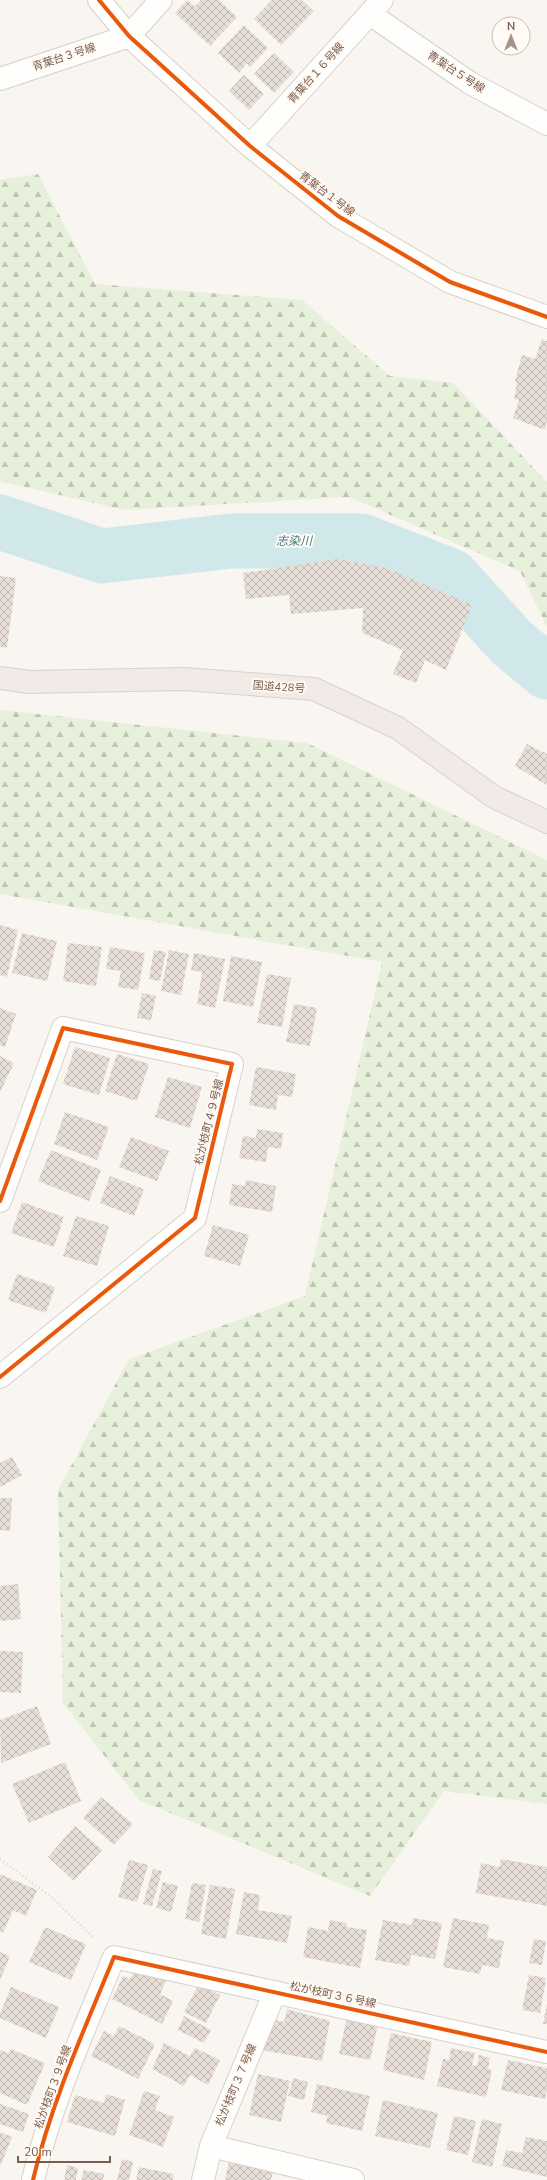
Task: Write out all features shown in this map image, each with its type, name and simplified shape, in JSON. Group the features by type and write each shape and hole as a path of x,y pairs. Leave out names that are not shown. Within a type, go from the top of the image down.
{"highway":[{"name":"国道428号","path":"0,678 29,682 184,679 314,689 398,728 494,797 547,822"}],"street":[{"name":"青葉台１号線","path":"99,0 129,36 250,146 338,216 450,282 547,317"},
{"path":"129,36 161,0"},
{"name":"青葉台５号線","path":"376,7 470,83 547,124"},
{"name":"青葉台１６号線","path":"250,146 376,7"},
{"name":"青葉台３号線","path":"0,79 129,36"},
{"name":"松が枝町４９号線","path":"0,1201 63,1028 232,1064 195,1218 0,1377"},
{"name":"松が枝町３６号線","path":"114,1957 547,2052"},
{"name":"松が枝町３９号線","path":"33,2180 41,2148 77,2048 114,1957"},
{"name":"松が枝町３７号線","path":"203,2180 211,2146 276,1992"},
{"path":"211,2146 353,2180"}],"path":[{"path":"0,1859 50,1896 114,1957"}],"green space":[{"path":"38,174 95,284 302,300 390,376 453,383 547,482 547,627 520,571 349,497 124,510 0,481 0,180"},
{"path":"0,710 307,743 547,860 547,1804 444,1791 370,1896 139,1800 63,1703 58,1490 129,1359 305,1296 382,962 0,894"}],"building":[{"path":"187,0 195,6 201,0 219,0 237,17 210,46 175,13"},
{"path":"272,0 302,0 314,11 281,45 254,19"},
{"path":"244,25 268,48 250,67 247,63 239,73 218,53"},
{"path":"274,53 294,72 274,93 254,74"},
{"path":"244,75 264,94 249,110 229,91"},
{"path":"542,339 547,341 547,420 545,430 513,418 519,400 514,399 517,383 515,381 522,355 535,359"},
{"path":"338,559 387,568 472,605 446,670 425,660 416,683 393,674 403,650 362,633 363,608 291,614 289,595 246,599 243,573"},
{"path":"0,576 16,578 7,648 0,647"},
{"path":"527,744 547,754 547,785 515,766"},
{"path":"0,925 18,930 7,977 0,975"},
{"path":"22,933 57,941 47,981 12,973"},
{"path":"68,943 102,947 96,986 63,981"},
{"path":"110,947 145,953 138,990 118,987 121,971 106,969"},
{"path":"154,950 166,952 160,981 149,979"},
{"path":"169,950 189,954 181,995 161,991"},
{"path":"194,953 225,959 215,1008 197,1004 202,972 191,970"},
{"path":"231,956 262,962 253,1007 223,1001"},
{"path":"267,974 291,978 282,1027 257,1023"},
{"path":"142,993 156,996 151,1020 137,1018"},
{"path":"294,1004 317,1008 310,1046 286,1042"},
{"path":"0,1008 16,1014 5,1047 0,1045"},
{"path":"75,1047 110,1058 99,1095 63,1084"},
{"path":"117,1054 149,1064 137,1101 105,1091"},
{"path":"0,1056 14,1063 0,1092"},
{"path":"256,1067 296,1074 292,1097 278,1095 276,1110 249,1105"},
{"path":"168,1077 202,1087 190,1128 155,1117"},
{"path":"65,1112 109,1127 97,1160 54,1144"},
{"path":"257,1129 283,1133 281,1149 268,1147 266,1162 239,1158 243,1136 256,1138"},
{"path":"131,1137 169,1151 157,1181 119,1167"},
{"path":"51,1150 101,1170 89,1201 38,1181"},
{"path":"110,1176 144,1189 134,1216 100,1203"},
{"path":"246,1180 276,1186 272,1212 229,1205 232,1184 245,1186"},
{"path":"22,1202 64,1217 54,1247 11,1233"},
{"path":"76,1216 109,1226 97,1266 63,1256"},
{"path":"213,1225 249,1235 240,1266 204,1256"},
{"path":"17,1274 55,1287 46,1313 8,1300"},
{"path":"12,1457 22,1475 0,1487 0,1463"},
{"path":"0,1498 12,1498 10,1531 0,1530"},
{"path":"18,1584 21,1619 0,1621 0,1586"},
{"path":"0,1651 23,1652 21,1693 0,1692"},
{"path":"37,1706 51,1744 1,1763 0,1720"},
{"path":"65,1762 81,1801 29,1823 12,1784"},
{"path":"101,1797 133,1824 114,1845 83,1818"},
{"path":"75,1826 102,1850 74,1881 48,1857"},
{"path":"501,1859 547,1867 547,1906 476,1893 481,1863 499,1867"},
{"path":"129,1860 148,1865 137,1902 118,1897"},
{"path":"153,1869 162,1871 152,1906 143,1904"},
{"path":"0,1874 37,1890 26,1916 13,1910 3,1933 0,1932"},
{"path":"163,1882 178,1886 171,1912 156,1908"},
{"path":"192,1883 206,1885 199,1922 185,1919"},
{"path":"210,1885 235,1889 226,1939 201,1934"},
{"path":"244,1892 260,1895 258,1910 292,1916 287,1943 236,1934"},
{"path":"413,1918 442,1923 435,1959 411,1955 409,1966 375,1960 383,1920 412,1925"},
{"path":"453,1918 489,1925 487,1938 504,1941 499,1968 482,1965 480,1974 443,1967"},
{"path":"330,1920 347,1923 346,1927 367,1930 360,1968 303,1957 308,1927 328,1931"},
{"path":"45,1927 86,1944 71,1980 29,1962"},
{"path":"534,1939 546,1941 542,1965 529,1963"},
{"path":"0,1952 10,1956 0,1980"},
{"path":"136,1967 166,1981 160,1994 173,2001 162,2024 112,1999 123,1976 130,1979"},
{"path":"529,1975 546,1978 540,2013 522,2010"},
{"path":"199,1984 220,1995 206,2023 184,2012"},
{"path":"11,1987 59,2007 46,2038 0,2018 0,2014"},
{"path":"547,2004 547,2024 543,2024"},
{"path":"287,2009 330,2021 322,2061 262,2050 270,2019 284,2022"},
{"path":"184,2016 211,2030 204,2043 178,2030"},
{"path":"347,2017 378,2024 370,2060 339,2054"},
{"path":"119,2026 155,2044 138,2079 91,2056 104,2031 114,2036"},
{"path":"391,2033 432,2042 424,2080 383,2070"},
{"path":"164,2043 190,2056 195,2048 220,2060 208,2085 190,2075 184,2086 152,2069"},
{"path":"451,2048 475,2053 472,2065 477,2066 479,2055 490,2058 488,2069 492,2070 486,2097 437,2086 443,2059 449,2060"},
{"path":"11,2049 45,2063 27,2105 0,2093 0,2050 8,2053"},
{"path":"508,2060 547,2068 547,2089 545,2099 501,2090"},
{"path":"258,2074 290,2081 281,2122 249,2115"},
{"path":"293,2078 308,2082 304,2100 288,2096"},
{"path":"317,2084 370,2096 362,2131 326,2123 328,2116 311,2112"},
{"path":"144,2091 160,2096 155,2110 174,2117 163,2147 129,2135"},
{"path":"106,2094 125,2100 115,2136 67,2122 75,2095 104,2103"},
{"path":"383,2100 438,2113 430,2148 375,2136"},
{"path":"0,2104 29,2114 23,2132 0,2124"},
{"path":"454,2116 476,2121 468,2155 446,2150"},
{"path":"482,2119 502,2124 492,2167 472,2162"},
{"path":"0,2132 12,2137 0,2167"},
{"path":"526,2137 547,2141 547,2177 502,2166 506,2150 522,2153"},
{"path":"122,2159 133,2162 129,2180 117,2180"},
{"path":"229,2161 273,2171 271,2180 225,2180"},
{"path":"67,2165 78,2168 76,2180 64,2180"},
{"path":"139,2167 174,2174 173,2180 136,2180"},
{"path":"84,2170 104,2174 103,2180 81,2180"}],"waterway":[{"name":"志染川","path":"0,522 102,556 231,541 362,541 451,576 511,642 547,672"}],"cycle path":[{"path":"99,0 129,36 250,146 338,216 450,282 547,317"},
{"path":"0,1201 63,1028 232,1064 195,1218 0,1377"},
{"path":"33,2180 40,2151 59,2095 80,2039 114,1957 547,2052"}]}
